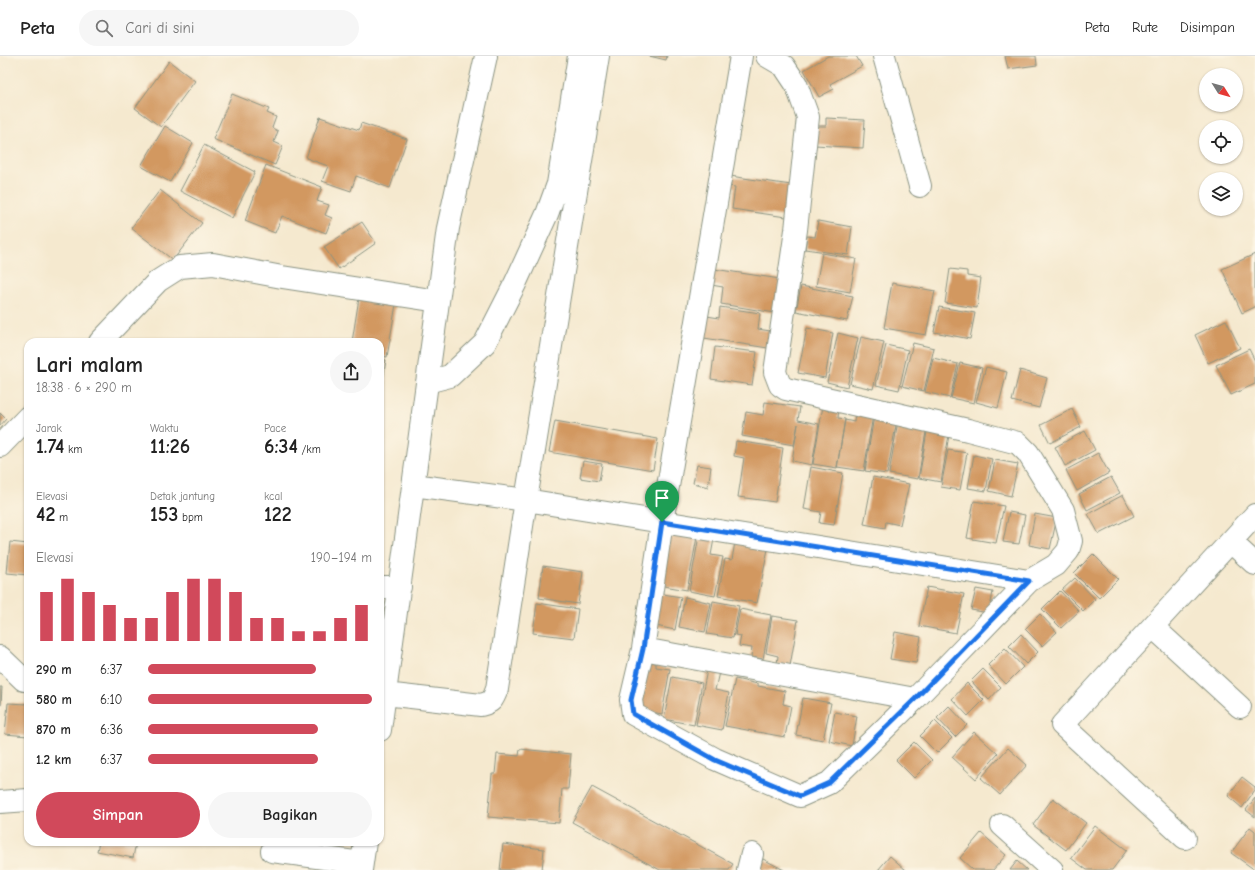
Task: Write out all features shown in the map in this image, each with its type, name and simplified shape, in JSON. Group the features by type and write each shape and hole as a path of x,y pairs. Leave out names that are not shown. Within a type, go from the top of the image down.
{"street":[{"path":"384,701 390,587 413,485 448,228 486,56"},
{"path":"427,382 450,376 486,342 515,284 547,214 558,184 579,56"},
{"path":"385,694 481,705 494,699 497,689 598,56"},
{"path":"741,56 662,522 643,649 631,700 633,714 715,760 800,796 829,783 915,699 1029,581 1056,565 1068,551 1071,541 1063,510 1028,453 1018,442 786,389 780,385 775,372 796,230 808,117 796,84 784,66 767,56"},
{"path":"884,56 920,186"},
{"path":"104,338 158,281 180,267 213,264 282,277 438,301"},
{"path":"0,446 24,421"},
{"path":"413,485 526,500 1029,581"},
{"path":"1185,838 1062,725 1255,515"},
{"path":"1231,542 1255,564"},
{"path":"1153,627 1240,707"},
{"path":"643,649 915,699"},
{"path":"0,657 24,680"},
{"path":"0,802 24,800"},
{"path":"1002,825 1052,870"},
{"path":"272,851 363,858"}],"building":[{"path":"649,56 667,56 666,60"},
{"path":"828,56 856,56 862,66 830,84 834,89 819,97 804,70"},
{"path":"1005,56 1036,56 1037,65 1008,69"},
{"path":"169,61 195,81 161,127 135,108"},
{"path":"232,94 269,109 267,113 276,117 272,128 278,131 274,142 283,146 275,165 213,139"},
{"path":"320,117 359,130 361,123 407,139 390,188 356,176 351,191 322,181 328,166 306,158"},
{"path":"826,118 865,120 863,148 815,145 816,126 826,126"},
{"path":"165,126 193,143 170,182 141,166"},
{"path":"204,145 255,172 232,218 180,191"},
{"path":"266,165 322,187 317,201 329,205 325,215 332,218 326,233 282,216 275,233 245,221"},
{"path":"730,176 791,185 786,217 732,209 735,187 729,186"},
{"path":"160,190 202,223 173,260 131,228"},
{"path":"818,221 852,227 848,255 805,249 807,236 815,237"},
{"path":"362,222 376,243 339,269 324,247"},
{"path":"822,253 856,259 850,292 816,286"},
{"path":"1255,254 1255,307 1242,313 1222,269"},
{"path":"714,269 780,279 775,313 721,304 723,287 711,285"},
{"path":"950,269 967,271 967,276 981,278 977,308 945,303"},
{"path":"892,283 935,291 926,335 884,328"},
{"path":"801,286 853,296 847,321 796,311"},
{"path":"359,298 396,304 387,357 384,357 384,338 353,338"},
{"path":"720,307 760,313 758,329 770,331 768,348 704,338 707,316 719,318"},
{"path":"939,307 975,313 970,339 934,332"},
{"path":"1226,320 1240,348 1208,363 1195,335"},
{"path":"807,328 833,333 825,378 798,373"},
{"path":"838,333 858,338 847,387 827,382"},
{"path":"861,337 884,342 873,389 850,384"},
{"path":"913,343 934,348 924,391 902,386"},
{"path":"886,345 908,350 899,390 876,385"},
{"path":"715,347 757,352 752,385 711,379"},
{"path":"1249,349 1255,361 1255,384 1231,395 1216,365"},
{"path":"933,358 958,364 950,398 925,392"},
{"path":"384,360 386,360 384,373"},
{"path":"960,363 982,368 974,403 951,398"},
{"path":"986,367 1007,372 998,408 976,402"},
{"path":"1020,370 1047,378 1039,408 1012,401"},
{"path":"765,402 800,407 798,420 819,424 812,465 792,461 798,424 794,445 742,436 746,412 763,415"},
{"path":"823,406 839,408 838,418 845,419 837,468 813,464"},
{"path":"1072,409 1081,427 1050,443 1041,425"},
{"path":"855,412 873,415 864,471 837,467 845,420 854,422"},
{"path":"0,413 6,419 0,426"},
{"path":"874,416 897,420 887,474 865,471"},
{"path":"555,421 658,439 653,470 549,452"},
{"path":"898,421 927,426 918,479 889,474"},
{"path":"928,426 950,429 941,482 919,478"},
{"path":"1085,431 1095,450 1065,466 1055,447"},
{"path":"736,441 783,448 775,502 738,497 744,458 734,456"},
{"path":"948,450 967,453 960,490 941,487"},
{"path":"1098,453 1109,473 1077,491 1066,470"},
{"path":"974,455 992,459 986,491 968,488"},
{"path":"995,460 1018,464 1011,496 989,491"},
{"path":"583,461 602,464 599,481 580,478"},
{"path":"697,465 711,467 708,487 693,483"},
{"path":"811,467 843,473 834,525 819,523 821,512 804,509"},
{"path":"873,477 909,484 900,525 886,522 885,528 864,524"},
{"path":"1111,477 1120,493 1087,510 1079,494"},
{"path":"1123,495 1134,516 1099,534 1088,514"},
{"path":"974,501 1004,506 996,543 967,538"},
{"path":"1009,512 1025,515 1019,544 1003,542"},
{"path":"1035,514 1057,518 1050,549 1029,545"},
{"path":"668,532 697,537 687,590 658,585"},
{"path":"699,536 714,539 711,555 723,557 715,596 689,591"},
{"path":"10,542 24,544 24,575 7,573"},
{"path":"735,542 768,549 757,603 718,596 725,559 732,560"},
{"path":"1093,554 1118,579 1099,598 1074,573"},
{"path":"543,566 583,572 578,604 539,598"},
{"path":"1075,578 1095,599 1083,611 1062,590"},
{"path":"927,587 964,594 956,633 919,626"},
{"path":"976,589 993,592 989,613 971,610"},
{"path":"1060,591 1079,611 1061,628 1042,609"},
{"path":"657,593 681,597 675,630 651,625"},
{"path":"685,597 711,603 705,632 679,627"},
{"path":"713,601 739,606 733,638 707,634"},
{"path":"537,603 578,609 574,638 533,633"},
{"path":"740,609 771,615 763,659 751,657 752,648 739,646 741,636 735,635"},
{"path":"1040,614 1057,632 1042,646 1025,629"},
{"path":"772,616 798,620 790,666 777,664 778,656 766,653"},
{"path":"895,632 921,637 916,663 890,659"},
{"path":"1021,634 1038,652 1026,664 1009,646"},
{"path":"1005,648 1023,667 1006,684 988,665"},
{"path":"644,661 656,663 656,667 670,669 662,714 635,709"},
{"path":"983,669 1001,687 989,700 971,681"},
{"path":"707,670 719,672 715,690 729,693 722,730 696,725"},
{"path":"672,677 702,683 694,725 664,719"},
{"path":"735,679 758,684 758,686 785,691 783,704 791,706 785,737 725,726"},
{"path":"967,683 984,700 968,716 952,699"},
{"path":"0,687 2,687 1,705 0,705"},
{"path":"803,698 831,703 823,740 796,735"},
{"path":"8,703 24,704 24,736 5,734"},
{"path":"949,706 967,725 955,737 937,718"},
{"path":"835,712 857,716 852,746 829,741"},
{"path":"935,721 952,738 937,753 920,736"},
{"path":"974,732 998,754 976,779 952,757"},
{"path":"914,742 932,760 914,778 896,760"},
{"path":"1008,748 1027,765 1000,795 981,778"},
{"path":"520,749 571,754 568,789 562,789 559,823 488,817 492,774 495,774 497,754 519,756"},
{"path":"1242,777 1255,787 1255,790 1242,808 1228,796"},
{"path":"592,787 733,864 729,870 660,870 572,822"},
{"path":"1053,798 1086,823 1066,850 1033,825"},
{"path":"1255,798 1255,817 1246,810"},
{"path":"1095,826 1127,850 1112,870 1087,870 1071,858"},
{"path":"1250,827 1255,831 1255,870 1231,853"},
{"path":"981,833 1006,855 993,870 973,870 960,858"},
{"path":"503,844 544,849 542,870 500,870"},
{"path":"98,846 135,846 133,858 97,851"},
{"path":"890,856 906,870 878,870"},
{"path":"763,859 784,870 757,870"},
{"path":"1017,861 1027,870 1010,870"}],"route":[{"path":"662,522 1029,581 915,699 829,783 800,796 715,760 633,714 631,700 643,649 662,522"}]}
